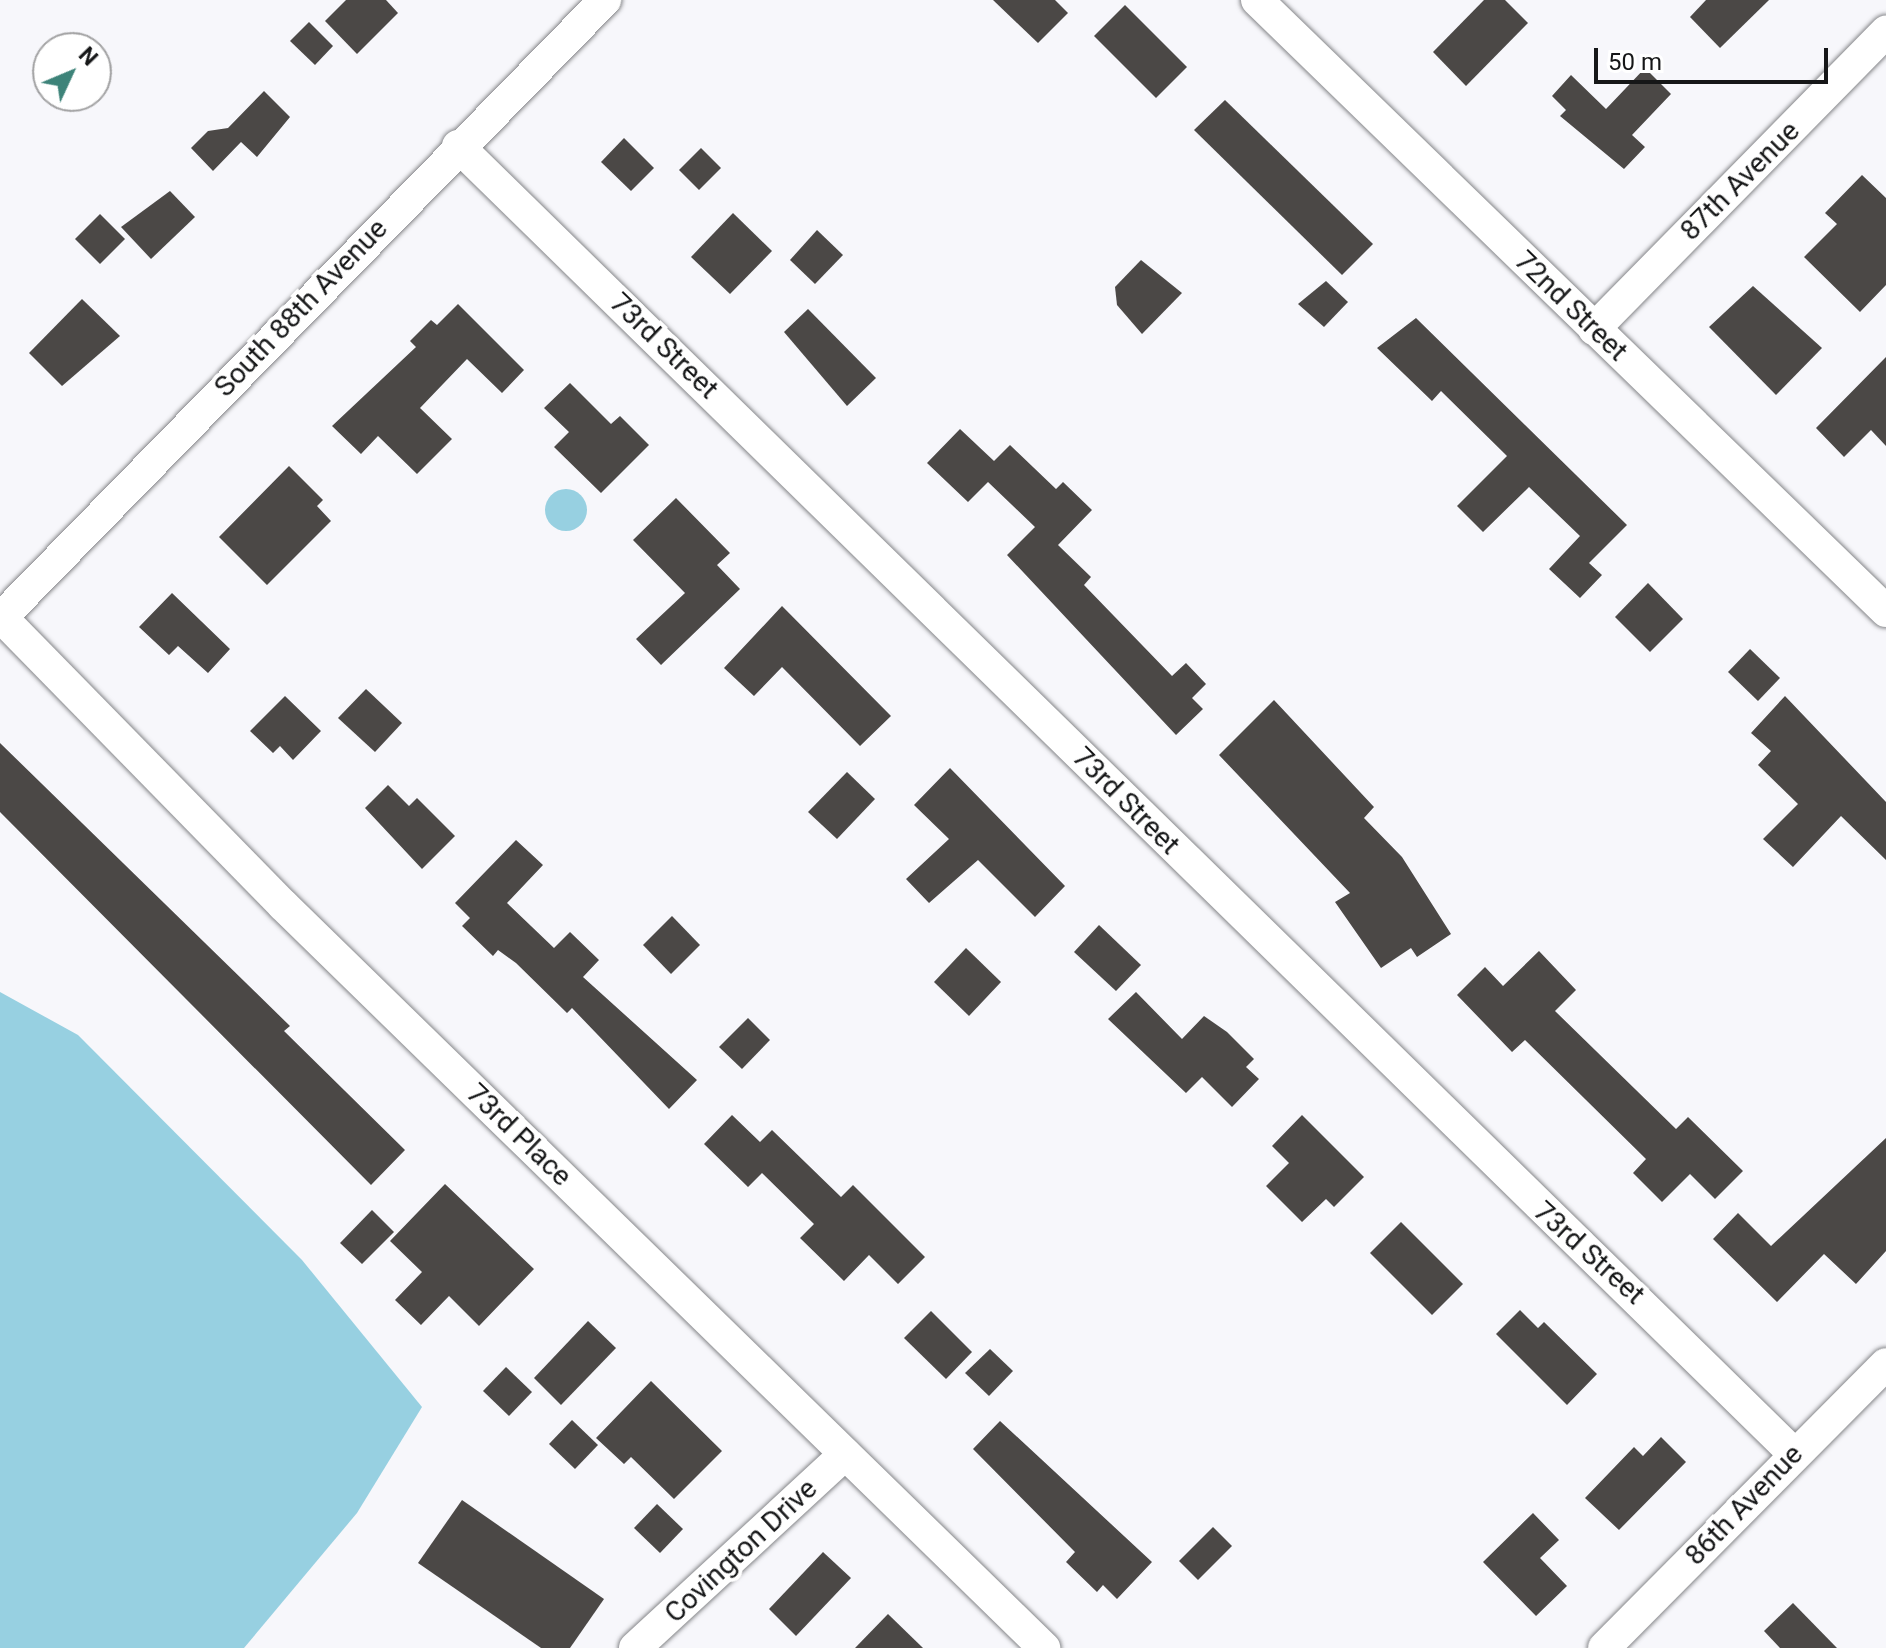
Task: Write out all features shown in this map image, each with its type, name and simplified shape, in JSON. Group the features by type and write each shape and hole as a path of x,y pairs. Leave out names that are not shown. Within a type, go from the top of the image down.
{"street":[{"name":"South 88th Avenue","path":"1,618 458,146 605,0"},
{"name":"72nd Street","path":"1257,0 1886,611"},
{"name":"87th Avenue","path":"1594,329 1886,32"},
{"name":"73rd Street","path":"458,146 1794,1454"},
{"name":"73rd Place","path":"1,618 244,867 1044,1648"},
{"name":"86th Avenue","path":"1604,1648 1886,1364"},
{"name":"Covington Drive","path":"635,1648 845,1454"}],"water":[{"path":"566,489 581,495 587,510 581,525 566,531 551,525 545,510 551,495"},
{"path":"0,992 78,1035 302,1260 422,1407 357,1513 244,1648 0,1648"}],"building":[{"path":"346,0 386,0 398,13 357,54 325,21"},
{"path":"993,0 1055,0 1068,13 1038,43"},
{"path":"1484,0 1505,0 1528,23 1466,86 1433,52"},
{"path":"1706,0 1769,0 1720,48 1690,17"},
{"path":"1125,5 1187,67 1156,98 1094,36"},
{"path":"309,22 333,46 315,65 290,41"},
{"path":"1645,68 1671,94 1632,135 1645,147 1624,169 1560,116 1566,110 1552,96 1571,75 1606,109"},
{"path":"264,91 290,117 257,157 241,142 213,171 191,148 208,131 228,128"},
{"path":"1225,100 1373,244 1342,275 1194,130"},
{"path":"624,138 654,168 631,191 601,162"},
{"path":"701,148 721,168 699,190 679,170"},
{"path":"1862,175 1886,198 1886,285 1860,312 1804,257 1837,224 1825,213"},
{"path":"170,191 195,217 151,259 121,227"},
{"path":"733,213 772,251 730,294 691,257"},
{"path":"100,214 125,239 100,264 75,239"},
{"path":"817,230 843,255 815,284 790,260"},
{"path":"1141,260 1182,293 1142,334 1117,305 1115,287"},
{"path":"1326,281 1348,302 1324,327 1298,304"},
{"path":"1753,286 1822,348 1776,395 1709,327"},
{"path":"82,299 120,336 62,386 29,353"},
{"path":"458,304 524,370 502,393 467,359 420,408 452,439 417,474 378,436 361,454 332,426 416,347 410,341 431,320 437,325"},
{"path":"808,309 876,378 847,406 784,332"},
{"path":"1416,318 1627,525 1589,563 1602,575 1580,598 1549,569 1580,536 1529,487 1483,532 1457,506 1507,456 1441,391 1432,401 1377,348"},
{"path":"1886,357 1886,446 1871,430 1844,457 1816,428"},
{"path":"570,383 611,424 620,416 649,445 601,493 554,447 569,432 544,408"},
{"path":"960,429 994,461 1010,445 1056,489 1063,482 1092,510 1058,545 1091,577 1084,585 1172,676 1186,663 1206,684 1192,698 1203,709 1176,735 1007,555 1035,527 988,482 968,502 927,463"},
{"path":"289,466 323,500 317,506 331,521 267,585 219,537"},
{"path":"676,498 730,553 717,565 740,589 661,665 636,639 685,593 633,540"},
{"path":"1648,583 1683,619 1650,652 1615,617"},
{"path":"172,593 230,649 208,673 178,646 169,655 139,627"},
{"path":"782,606 891,716 860,746 782,667 754,696 724,668"},
{"path":"1750,649 1780,678 1758,701 1728,672"},
{"path":"366,689 402,723 375,752 338,718"},
{"path":"285,696 321,731 293,760 280,746 273,753 250,731"},
{"path":"1785,696 1886,802 1886,860 1841,816 1793,867 1763,839 1798,804 1758,765 1771,751 1751,733"},
{"path":"1274,700 1374,807 1364,818 1402,857 1451,934 1417,957 1411,948 1381,968 1335,902 1350,893 1219,755"},
{"path":"0,743 290,1026 284,1031 405,1150 371,1185 0,812"},
{"path":"950,768 1065,886 1035,917 978,860 929,903 906,879 949,839 914,805"},
{"path":"847,772 875,799 837,839 808,812"},
{"path":"388,785 409,806 417,798 455,836 422,869 365,808"},
{"path":"516,840 543,865 507,903 554,948 570,932 599,960 583,977 697,1080 669,1109 572,1008 567,1013 516,963 498,950 493,956 462,926 470,918 455,903"},
{"path":"672,916 700,945 671,974 643,945"},
{"path":"1099,925 1141,965 1116,991 1074,952"},
{"path":"966,948 1001,982 969,1016 934,982"},
{"path":"1539,951 1576,990 1555,1011 1676,1129 1688,1117 1743,1171 1715,1199 1690,1174 1662,1202 1633,1173 1646,1159 1525,1040 1512,1052 1457,995 1485,967 1503,986"},
{"path":"1136,992 1182,1039 1204,1016 1227,1032 1254,1059 1246,1067 1259,1079 1232,1107 1202,1077 1186,1093 1108,1019"},
{"path":"748,1018 770,1040 742,1069 719,1047"},
{"path":"732,1115 760,1142 772,1130 841,1197 853,1185 925,1257 898,1284 869,1255 844,1281 800,1238 814,1224 762,1173 748,1187 704,1144"},
{"path":"1302,1115 1364,1177 1334,1207 1326,1199 1302,1222 1266,1186 1289,1163 1272,1146"},
{"path":"1886,1138 1886,1251 1856,1284 1824,1254 1777,1302 1713,1239 1738,1213 1771,1246"},
{"path":"445,1184 534,1269 479,1326 449,1296 421,1325 395,1300 422,1272 390,1241"},
{"path":"372,1210 394,1232 362,1264 340,1243"},
{"path":"1401,1222 1463,1284 1432,1315 1370,1253"},
{"path":"1520,1310 1538,1328 1544,1322 1597,1374 1567,1405 1496,1334"},
{"path":"931,1311 972,1352 946,1379 904,1338"},
{"path":"588,1321 616,1348 561,1405 534,1378"},
{"path":"990,1349 1013,1371 989,1396 965,1373"},
{"path":"506,1367 532,1392 509,1416 483,1391"},
{"path":"651,1381 722,1451 674,1499 631,1457 624,1464 596,1438"},
{"path":"572,1420 598,1445 575,1469 549,1444"},
{"path":"1000,1421 1152,1562 1117,1599 1103,1585 1097,1592 1066,1562 1075,1552 973,1449"},
{"path":"1661,1437 1686,1462 1619,1530 1585,1498 1634,1447 1643,1456"},
{"path":"462,1500 604,1599 570,1648 541,1648 418,1563"},
{"path":"657,1504 683,1529 660,1553 634,1528"},
{"path":"1533,1513 1559,1540 1540,1558 1567,1586 1536,1616 1483,1562"},
{"path":"1213,1527 1232,1546 1198,1580 1179,1561"},
{"path":"823,1552 851,1578 796,1636 769,1609"},
{"path":"1793,1603 1837,1648 1780,1648 1764,1631"},
{"path":"888,1614 923,1648 855,1648"}]}
